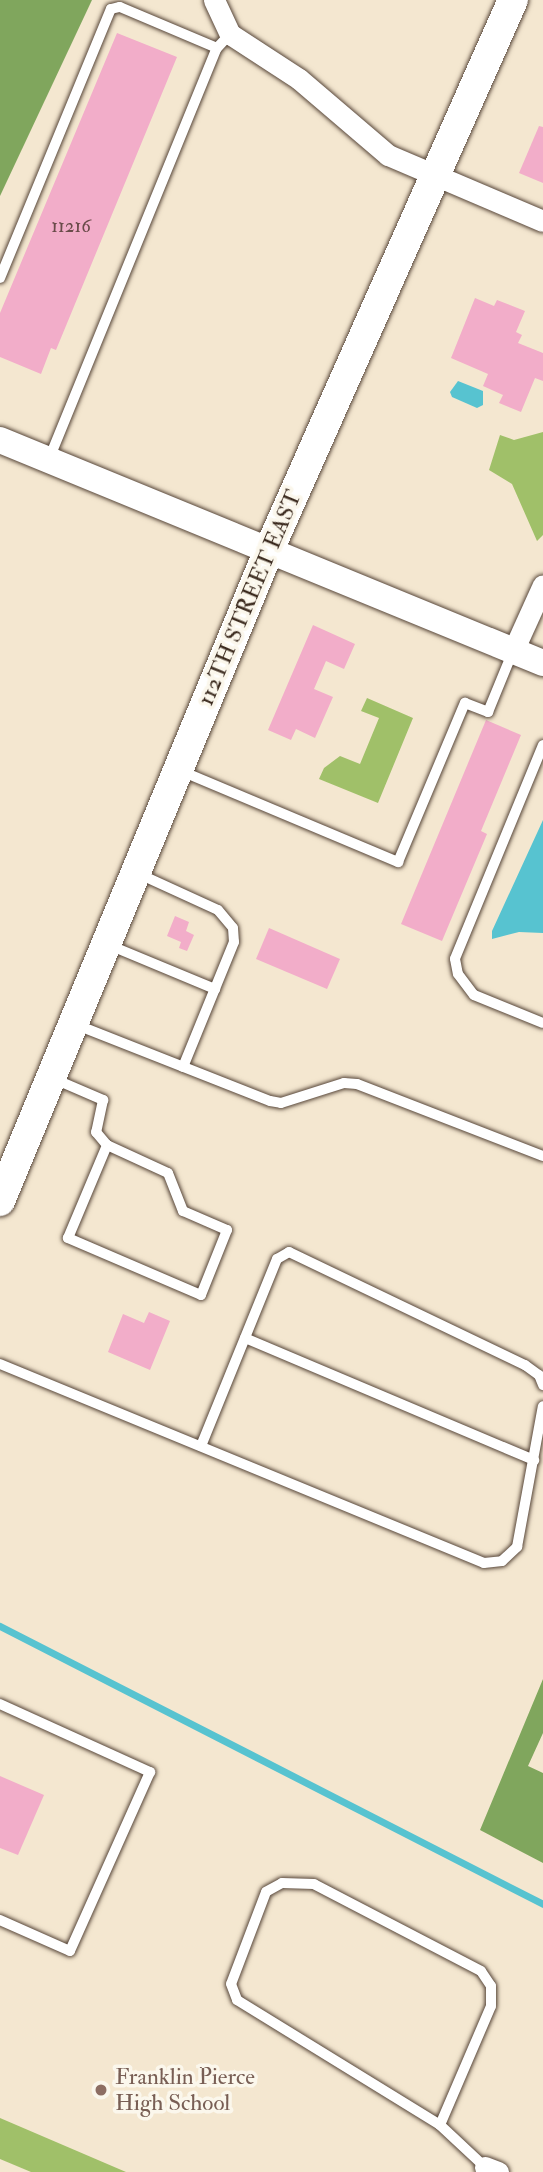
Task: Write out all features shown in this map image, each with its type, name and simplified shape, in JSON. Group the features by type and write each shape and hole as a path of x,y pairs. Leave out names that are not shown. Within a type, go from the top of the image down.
{"main road":[{"name":"112TH STREET EAST","path":"0,1201 269,550 437,178 513,0"}],"street":[{"path":"214,0 223,41 299,79 388,155 543,221"},
{"path":"0,440 543,663"},
{"path":"513,651 543,584"}],"lane":[{"path":"0,278 111,9 120,7 223,41 49,460"},
{"path":"178,770 398,862 466,703 488,712 513,651"},
{"path":"543,745 455,959 458,974 474,995 543,1023"},
{"path":"136,872 228,917 234,942 183,1068"},
{"path":"106,944 215,989"},
{"path":"74,1024 183,1068 281,1103 344,1083 356,1084 543,1156"},
{"path":"51,1077 103,1100 96,1132 107,1145 167,1173 183,1211 228,1230 201,1295 68,1238 107,1145"},
{"path":"201,1446 277,1259 289,1252 525,1365 539,1375 543,1385"},
{"path":"244,1338 534,1460"},
{"path":"0,1364 484,1563 502,1561 517,1547 543,1406"},
{"path":"0,1704 150,1772 70,1951 0,1920"},
{"path":"440,2125 491,2006 491,1986 481,1970 314,1884 282,1883 267,1892 231,1984 237,2000 440,2125 492,2169"}],"green space":[{"path":"0,0 92,0 0,196"},
{"path":"543,432 543,535 537,541 512,484 489,470 500,435 514,440"},
{"path":"367,698 413,718 378,803 319,779 324,768 340,756 360,764 379,718 361,711"},
{"path":"543,1679 543,1733 528,1766 543,1773 543,1863 480,1830"},
{"path":"0,2118 126,2172 31,2172 0,2159"}],"water":[{"path":"458,381 483,391 483,405 477,408 452,397 450,392"},
{"path":"543,820 543,933 519,932 492,939 492,931"}],"building":[{"path":"117,33 177,57 56,350 51,348 41,374 0,357 0,313"},
{"path":"539,126 543,127 543,183 519,173"},
{"path":"475,298 494,306 497,300 525,311 516,332 522,335 518,343 543,353 543,381 535,378 521,412 499,403 503,395 483,386 488,374 451,358"},
{"path":"313,625 355,644 344,669 326,661 314,689 333,697 315,738 296,729 291,740 268,730"},
{"path":"486,720 521,735 481,831 487,834 442,941 401,924"},
{"path":"175,916 189,922 186,931 194,935 187,951 179,948 181,942 167,936"},
{"path":"269,928 340,959 327,989 256,959"},
{"path":"149,1312 170,1321 150,1370 108,1352 123,1314 144,1323"},
{"path":"0,1776 44,1795 18,1855 0,1848"}],"waterway":[{"path":"0,1626 543,1904"}],"place":[{"name":"Franklin Pierce High School","path":"101,2090"}]}
